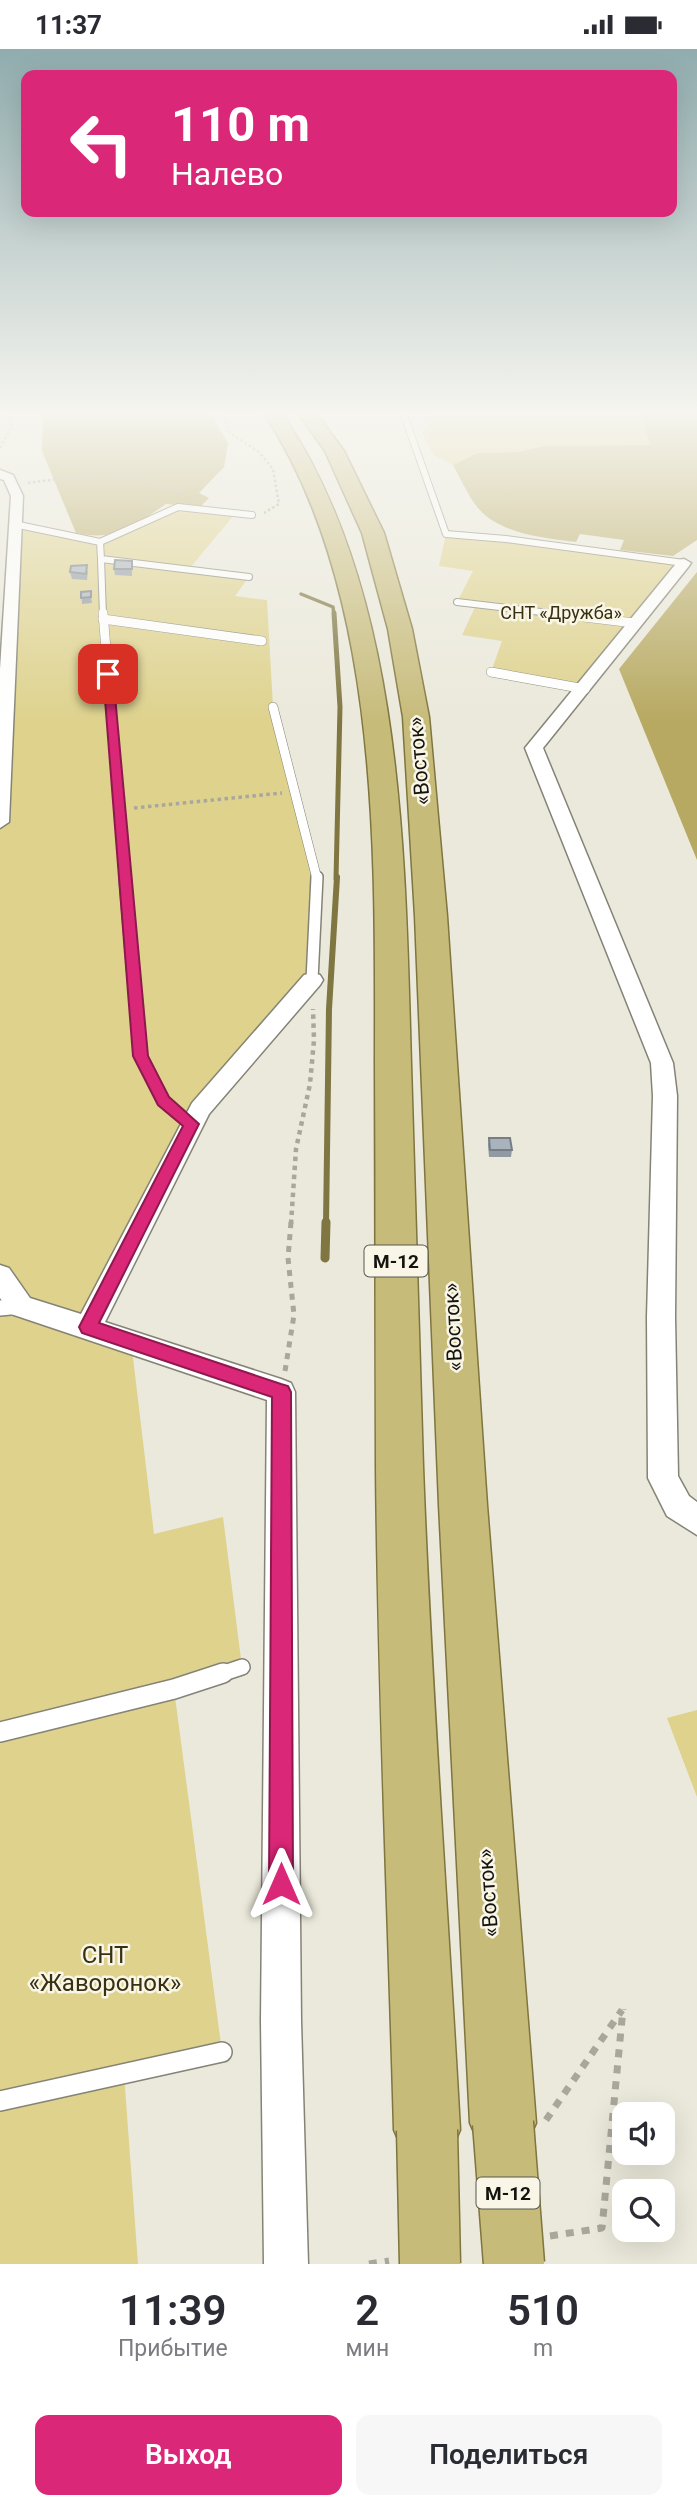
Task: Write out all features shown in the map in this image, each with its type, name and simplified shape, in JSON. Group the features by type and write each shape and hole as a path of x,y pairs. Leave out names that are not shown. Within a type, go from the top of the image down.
{"highway":[{"name":"«Восток»","path":"327,515 360,630 382,772 390,872 400,1471 430,2264"},
{"name":"«Восток»","path":"365,515 373,533 400,629 416,717 432,930 463,1505 514,2264"}],"street":[{"path":"0,822 15,515"},
{"path":"684,563 634,623 585,689 534,748 662,1063 665,1096 661,1317 663,1478 678,1506 697,1520"},
{"path":"88,1327 200,1109 312,980"},
{"path":"0,1276 10,1307 88,1327 281,1392 281,2021 286,2264"}],"lane":[{"path":"14,524 100,543 160,515"},
{"path":"439,515 446,534 506,539 684,563"},
{"path":"100,543 103,619 140,1056 164,1101 191,1124"},
{"path":"101,559 248,577"},
{"path":"457,602 634,623"},
{"path":"103,619 262,641"},
{"path":"491,672 585,689"},
{"path":"273,707 317,878 312,980"},
{"path":"0,1732 174,1689 242,1667"},
{"path":"0,2101 222,2053"}],"path":[{"path":"120,809 295,791"},
{"path":"281,1392 294,1315 288,1258 296,1149 310,1084 314,1040 312,980"},
{"path":"503,2123 548,2120 623,2009 602,2228"}],"green space":[{"name":"СНТ «Жаворонок»","path":"159,515 234,515 189,569 249,577 235,596 267,600 273,707 317,878 312,980 200,1109 89,1327 131,1341 154,1534 223,1517 242,1667 174,1689 222,2052 124,2074 138,2264 0,2264 0,1308 20,1306 0,1276 0,821 14,524 100,542"},
{"name":"СНТ «Дружба»","path":"446,534 684,563 585,689 491,672 502,641 462,635 476,605 457,602 473,571 439,566"},
{"path":"697,1710 697,1797 667,1718"}],"shaded area":[{"path":"69,515 149,515 124,530 113,533 76,533"},
{"path":"485,515 697,515 697,540 673,556 620,550 624,540 580,534 576,542 537,536 510,529"},
{"path":"697,572 697,860 619,669"}],"building":[{"path":"115,560 132,561 132,569 114,569"},
{"path":"87,565 86,574 70,572 71,566"},
{"path":"91,591 91,597 81,598 81,592"},
{"path":"489,1138 510,1138 512,1150 490,1150"}],"waterway":[{"path":"301,594 333,607 334,615"},
{"path":"334,613 340,707 336,879"},
{"path":"326,1224 329,1009 337,877"},
{"path":"325,1258 326,1222"}],"route":[{"path":"108,674 140,1056 164,1101 191,1124 88,1327 281,1392 281,1884"}]}
